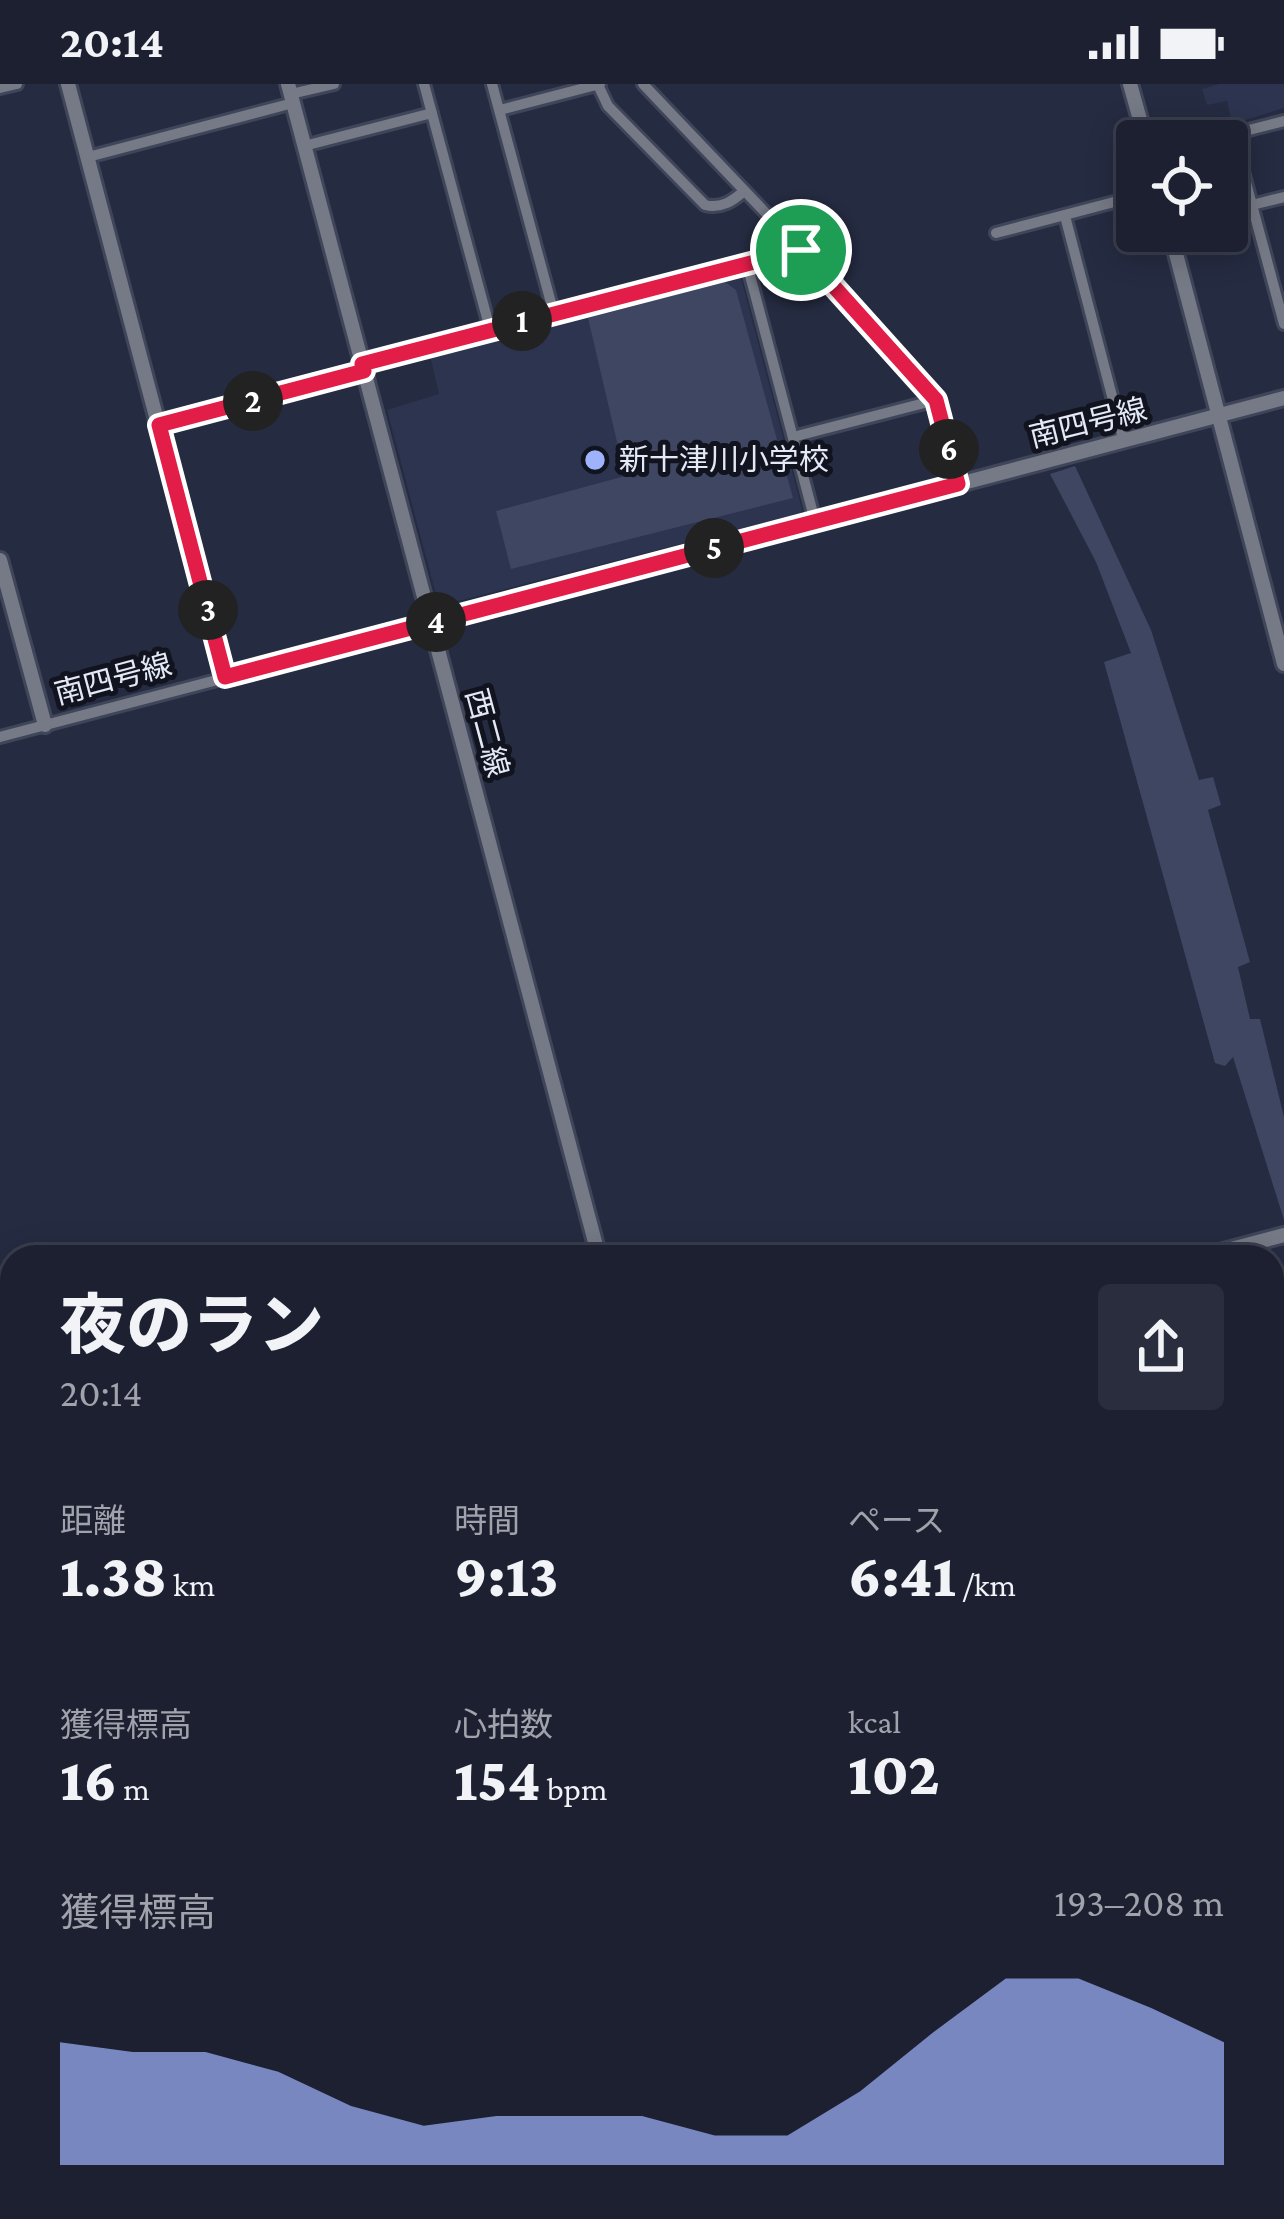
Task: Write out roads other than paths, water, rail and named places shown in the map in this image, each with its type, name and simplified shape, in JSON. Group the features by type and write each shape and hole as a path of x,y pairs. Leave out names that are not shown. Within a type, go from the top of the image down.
{"street":[{"path":"0,88 17,84"},
{"path":"68,84 225,677"},
{"path":"88,157 334,84"},
{"path":"424,84 490,329"},
{"path":"493,84 554,314"},
{"path":"500,110 599,84 608,106 705,205 734,201 745,190"},
{"path":"643,84 936,400 958,484"},
{"path":"1130,84 1140,120"},
{"name":"西二線","path":"291,94 595,1245"},
{"path":"304,146 432,112"},
{"path":"1248,130 1284,121"},
{"path":"1248,190 1284,324"},
{"path":"1252,205 1284,197"},
{"path":"996,233 1116,202"},
{"path":"1065,216 1124,442"},
{"path":"159,425 490,329 801,250"},
{"path":"1176,252 1284,664"},
{"path":"747,264 815,521"},
{"path":"1270,272 1284,268"},
{"name":"南四号線","path":"0,737 1284,398"},
{"path":"793,437 936,400"},
{"path":"0,560 45,725"},
{"path":"1246,1245 1284,1235"}],"place":[{"name":"新十津川小学校","path":"595,460"}]}
